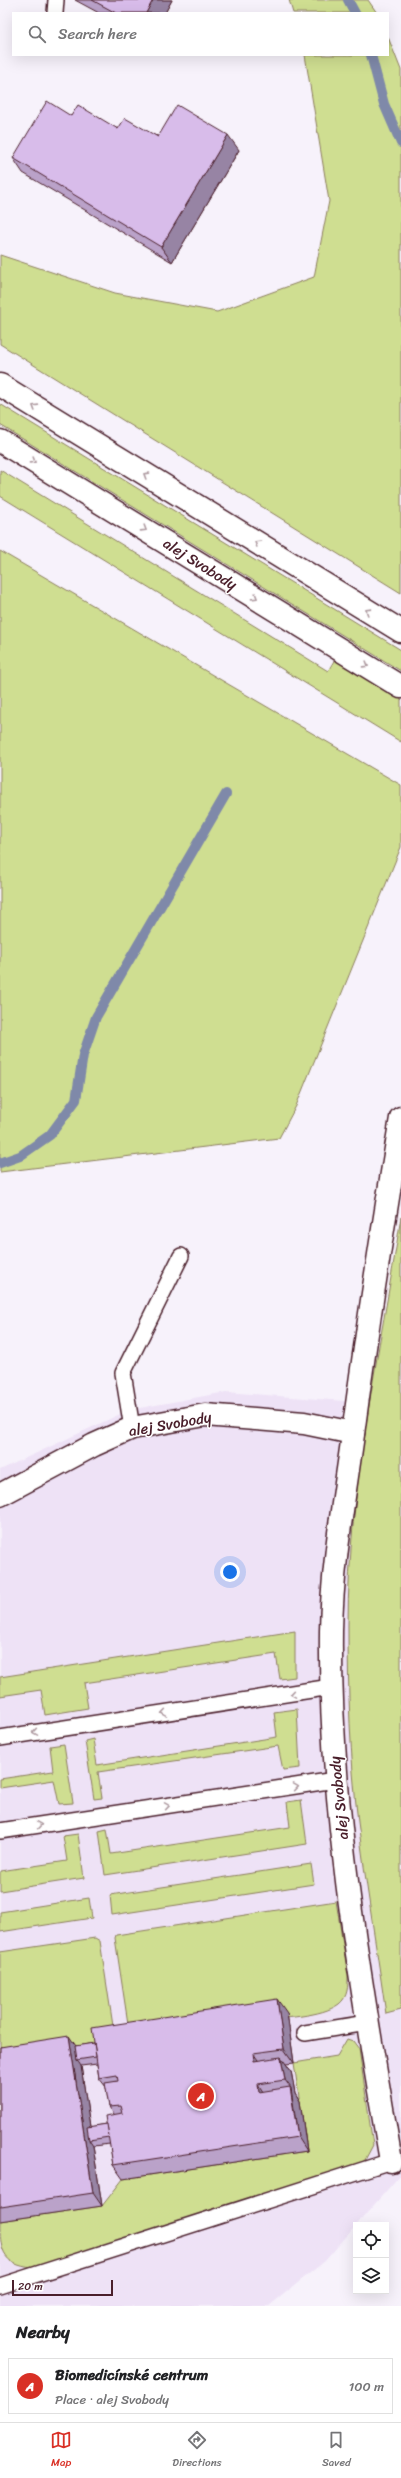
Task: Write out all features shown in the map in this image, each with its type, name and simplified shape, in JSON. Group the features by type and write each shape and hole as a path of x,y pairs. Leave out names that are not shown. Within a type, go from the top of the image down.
{"street":[{"path":"0,385 401,631"},
{"name":"alej Svobody","path":"0,441 401,687"},
{"name":"alej Svobody","path":"391,2161 367,2023 335,1780 331,1687 331,1628 337,1547 367,1328 401,1118"},
{"name":"alej Svobody","path":"0,1495 94,1445 132,1428 205,1415 304,1423 353,1433"}],"lane":[{"path":"56,0 56,12"},
{"path":"132,1428 123,1373 181,1256"},
{"path":"0,1738 331,1687"},
{"path":"0,1831 335,1780"},
{"path":"304,2033 367,2023"},
{"path":"0,2286 391,2161"}],"shaded area":[{"path":"226,1392 370,1403 348,1623 401,1568 401,2174 359,2222 353,2222 353,2229 325,2261 269,2306 0,2306 0,1470 129,1410"}],"green space":[{"path":"289,0 368,0 376,12 293,12"},
{"path":"389,40 401,70 401,593 0,344 0,255 115,293 217,312 314,277 329,201 305,56 389,56"},
{"path":"0,404 401,650 401,671 0,425"},
{"path":"0,470 328,671 338,654 401,693 401,742 0,496"},
{"path":"0,551 401,785 401,847 296,1106 279,1138 0,1172"},
{"path":"401,1217 401,2010 386,2014 364,1870 355,1798 350,1724 348,1625 349,1574 359,1471"},
{"path":"295,1631 295,1677 280,1679 276,1654 84,1683 88,1708 45,1715 41,1690 0,1696 0,1677"},
{"path":"297,1709 300,1768 283,1770 278,1746 98,1772 102,1798 94,1799 85,1741 93,1739 97,1765 277,1737 274,1712"},
{"path":"64,1744 73,1803 59,1804 54,1780 0,1788 0,1779 53,1771 50,1746"},
{"path":"301,1800 307,1844 105,1875 99,1831 107,1829 111,1854 290,1827 287,1802"},
{"path":"78,1834 84,1878 0,1891 0,1871 67,1861 63,1836"},
{"path":"311,1864 314,1884 112,1915 110,1895"},
{"path":"89,1898 92,1918 0,1932 0,1912"},
{"path":"336,1901 348,1976 346,1995 339,2004 322,2012 301,2016 130,2037 115,1938 116,1935"},
{"path":"95,1938 100,1941 115,2039 0,2061 0,1952"},
{"path":"347,2039 353,2041 359,2049 373,2145 365,2160 357,2166 33,2268 14,2263 4,2254 1,2240 0,2221 102,2206 123,2179 307,2151 294,2063 337,2056"}],"building":[{"path":"92,0 153,0 147,12 114,12"},
{"path":"47,101 71,116 78,105 118,129 125,118 158,137 177,105 228,135 161,247 13,158"},
{"path":"277,1999 284,2049 253,2053 254,2061 281,2057 285,2080 258,2084 259,2092 290,2087 298,2137 113,2165 105,2116 123,2113 121,2106 109,2107 105,2083 118,2081 117,2075 99,2078 92,2028"},
{"path":"69,2036 93,2193 0,2207 0,2047"},
{"path":"94,2043 96,2057 77,2060 75,2046"},
{"path":"107,2124 109,2137 89,2140 87,2127"}],"waterway":[{"path":"348,0 354,12"},
{"path":"371,56 384,104 401,143"},
{"path":"0,1163 20,1156 50,1135 76,1100 83,1055 96,1017 226,794"}],"place":[{"name":"Biomedicínské centrum","path":"201,2096"}]}
